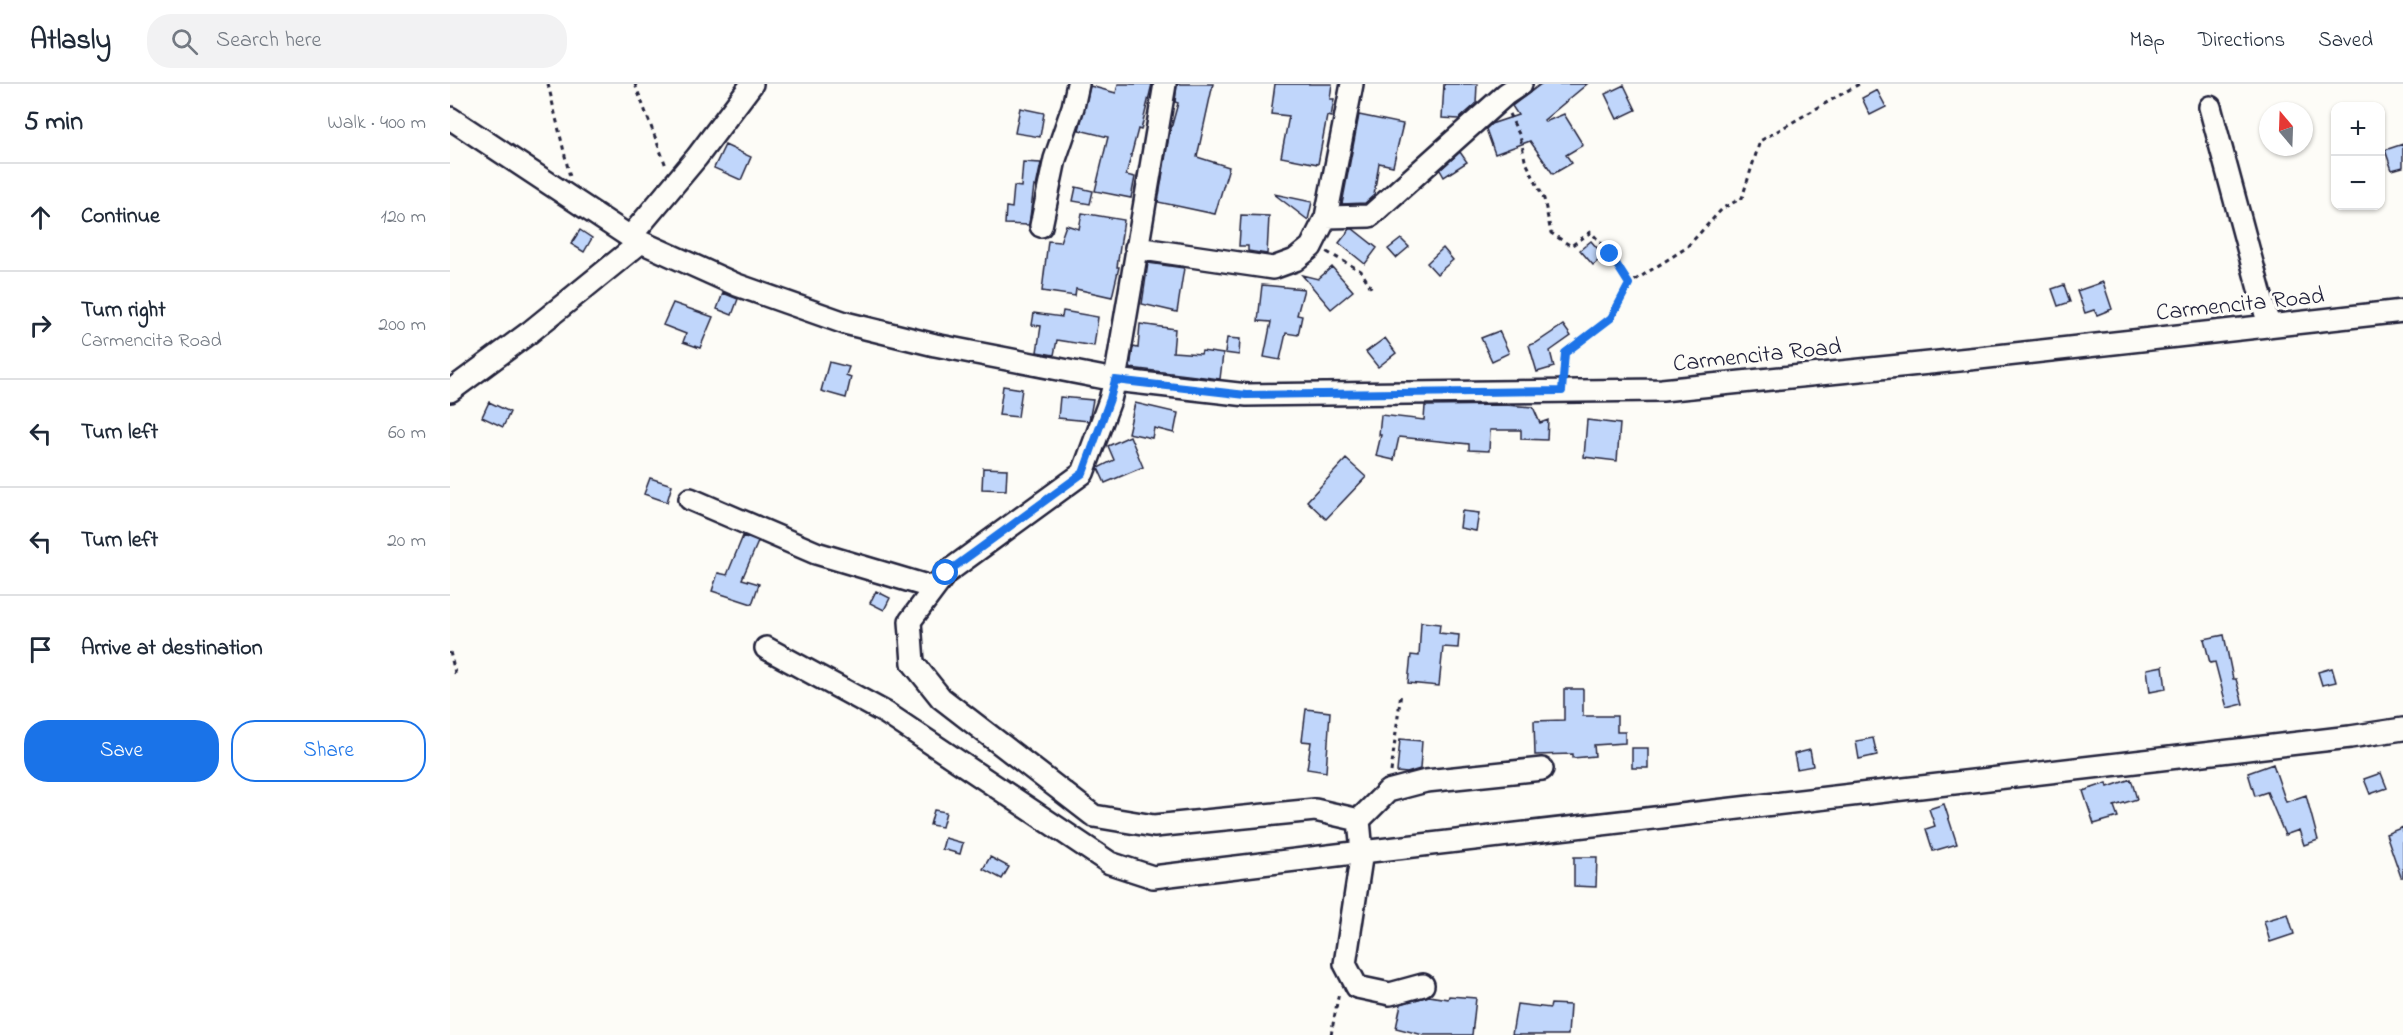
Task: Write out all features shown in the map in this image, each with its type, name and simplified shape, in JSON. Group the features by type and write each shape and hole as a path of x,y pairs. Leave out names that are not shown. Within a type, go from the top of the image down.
{"street":[{"path":"450,391 530,332 636,239 673,185 752,84"},
{"path":"1041,226 1054,159 1073,107 1078,84"},
{"path":"1165,84 1115,380 1083,473 946,573 910,621 913,663 941,698 1094,816 1154,826 1315,810 1359,820"},
{"path":"1136,248 1272,268 1295,260 1311,248 1326,217 1352,84"},
{"path":"1326,217 1370,216 1512,87"},
{"path":"2210,107 2269,326"},
{"name":"Carmencita Road","path":"450,118 636,239 737,285 845,323 935,345 1115,380 1246,395 1662,390 2403,311"},
{"path":"690,500 816,553 934,588"},
{"path":"766,648 886,713 1110,863 1153,877 2403,729"},
{"path":"1359,820 1388,791 1426,781 1542,769"},
{"path":"1359,820 1362,852 1345,964 1357,987 1390,994 1423,985"}],"path":[{"path":"548,84 575,199"},
{"path":"635,84 673,185"},
{"path":"1562,391 1565,353 1611,318 1629,284 1686,248 1723,208 1742,198 1760,141 1858,84"},
{"path":"1512,87 1508,111 1520,136 1526,160 1544,199 1551,233 1571,246 1591,232 1610,254 1629,284"},
{"path":"1311,248 1332,253 1361,271 1373,291"},
{"path":"450,652 456,677"},
{"path":"1388,791 1401,692"},
{"path":"1330,1035 1345,964"}],"building":[{"path":"1118,84 1152,84 1141,130 1138,129 1126,175 1135,177 1131,198 1095,191 1108,137 1079,130 1090,86 1116,93"},
{"path":"1177,84 1213,84 1197,157 1229,167 1215,214 1158,202 1169,136 1178,103 1175,102"},
{"path":"1275,84 1332,84 1330,99 1334,99 1331,117 1327,116 1318,164 1281,157 1289,116 1271,114"},
{"path":"1444,84 1477,84 1476,104 1459,119 1442,118"},
{"path":"1541,84 1587,84 1544,120 1545,122 1564,114 1583,145 1566,155 1572,163 1553,174 1530,141 1495,154 1486,129 1491,124 1518,115 1512,106"},
{"path":"1624,85 1636,110 1617,119 1605,94"},
{"path":"1877,90 1886,107 1870,115 1862,98"},
{"path":"1020,108 1044,113 1040,137 1015,133"},
{"path":"1359,115 1403,124 1393,166 1379,163 1374,195 1365,203 1342,204"},
{"path":"2403,144 2403,167 2392,170 2385,150"},
{"path":"725,145 751,157 741,180 714,168"},
{"path":"1460,152 1467,162 1444,177 1440,170"},
{"path":"1023,162 1041,163 1036,187 1034,186 1029,225 1005,224 1006,207 1012,208 1014,186 1021,187"},
{"path":"1076,187 1093,191 1090,204 1073,201"},
{"path":"1274,194 1312,202 1308,220"},
{"path":"1082,213 1124,220 1117,267 1119,267 1112,297 1076,289 1075,296 1042,291 1048,241 1060,242 1066,225 1079,229"},
{"path":"1241,215 1269,216 1267,254 1248,251 1248,246 1239,246"},
{"path":"1350,229 1377,248 1365,264 1339,243"},
{"path":"580,230 592,238 584,252 571,244"},
{"path":"1401,239 1409,247 1396,258 1388,249"},
{"path":"1591,241 1604,256 1593,265 1580,250"},
{"path":"1443,248 1453,260 1437,274 1427,263"},
{"path":"1148,263 1184,268 1177,312 1142,304"},
{"path":"1332,267 1353,291 1331,309 1302,275 1318,279"},
{"path":"2103,282 2112,309 2097,315 2094,310 2085,313 2077,291"},
{"path":"1262,285 1304,289 1297,315 1302,316 1298,335 1286,333 1280,360 1264,357 1271,322 1258,321"},
{"path":"2064,285 2070,302 2058,306 2052,289"},
{"path":"723,293 738,299 732,315 717,309"},
{"path":"673,303 713,317 700,348 683,342 686,334 663,325"},
{"path":"1063,311 1098,317 1094,346 1057,340 1054,355 1037,352 1041,326 1032,325 1034,313 1062,317"},
{"path":"1140,324 1175,329 1173,352 1201,354 1202,351 1223,354 1220,379 1130,368 1133,347 1138,348"},
{"path":"1563,325 1571,336 1550,351 1554,367 1537,372 1529,345 1536,343"},
{"path":"1499,331 1509,353 1492,361 1481,338"},
{"path":"1227,338 1240,339 1239,355 1225,353"},
{"path":"1385,338 1396,353 1378,367 1366,352"},
{"path":"829,362 849,367 846,375 851,377 846,398 821,391"},
{"path":"1003,386 1022,389 1018,417 999,415"},
{"path":"1060,397 1093,400 1089,421 1058,418"},
{"path":"489,402 510,412 503,427 482,417"},
{"path":"1135,403 1178,413 1174,433 1154,428 1152,438 1128,433"},
{"path":"1425,406 1533,407 1540,423 1548,420 1547,440 1521,439 1521,430 1490,430 1489,451 1469,450 1469,444 1399,437 1394,460 1376,456 1381,435 1379,435 1381,415 1424,420"},
{"path":"1587,420 1620,424 1617,461 1584,457"},
{"path":"1130,436 1143,467 1105,483 1098,468 1114,460 1108,446"},
{"path":"1346,459 1366,477 1326,519 1307,501"},
{"path":"983,468 1007,469 1006,490 982,489"},
{"path":"650,478 672,485 667,502 644,494"},
{"path":"1462,511 1479,513 1476,531 1460,528"},
{"path":"743,536 758,542 742,579 759,584 752,604 712,591 718,573 727,575"},
{"path":"876,591 890,598 884,610 870,603"},
{"path":"1421,622 1440,624 1439,633 1459,635 1458,648 1443,647 1439,686 1408,683 1411,655 1419,656"},
{"path":"2224,635 2233,679 2236,679 2243,704 2227,708 2215,662 2210,663 2204,639"},
{"path":"2163,666 2166,689 2150,692 2147,669"},
{"path":"2332,668 2336,682 2322,685 2318,672"},
{"path":"1564,689 1583,689 1583,716 1617,716 1617,732 1625,732 1625,743 1594,745 1595,756 1573,758 1573,754 1535,755 1534,721 1564,720"},
{"path":"1306,709 1330,712 1326,772 1307,769 1311,742 1302,741"},
{"path":"1873,738 1877,755 1859,759 1856,741"},
{"path":"1400,739 1422,741 1420,769 1407,773 1397,772"},
{"path":"1632,748 1648,748 1648,768 1632,768"},
{"path":"1810,750 1813,766 1797,769 1794,754"},
{"path":"2273,764 2286,802 2306,795 2318,840 2304,845 2299,830 2285,835 2267,792 2255,796 2248,773"},
{"path":"2381,773 2387,788 2370,794 2364,779"},
{"path":"2131,779 2137,799 2114,806 2118,817 2094,824 2083,791 2107,783 2108,787"},
{"path":"1944,804 1957,844 1933,851 1926,829 1935,826 1929,809"},
{"path":"934,810 946,812 942,827 930,825"},
{"path":"2403,827 2403,877 2401,877 2386,834"},
{"path":"945,838 963,843 960,854 942,849"},
{"path":"990,857 1009,867 1002,879 983,869"},
{"path":"1574,857 1597,857 1596,887 1574,886"},
{"path":"2288,914 2294,934 2270,942 2264,921"},
{"path":"1429,996 1448,999 1449,996 1476,998 1472,1035 1423,1035 1396,1028 1401,1004"},
{"path":"1517,1004 1550,1008 1551,1004 1570,1005 1568,1035 1512,1035"}],"route":[{"path":"946,573 1083,473 1115,380 1246,395 1562,391 1565,353 1611,318 1629,284 1610,254"}]}
